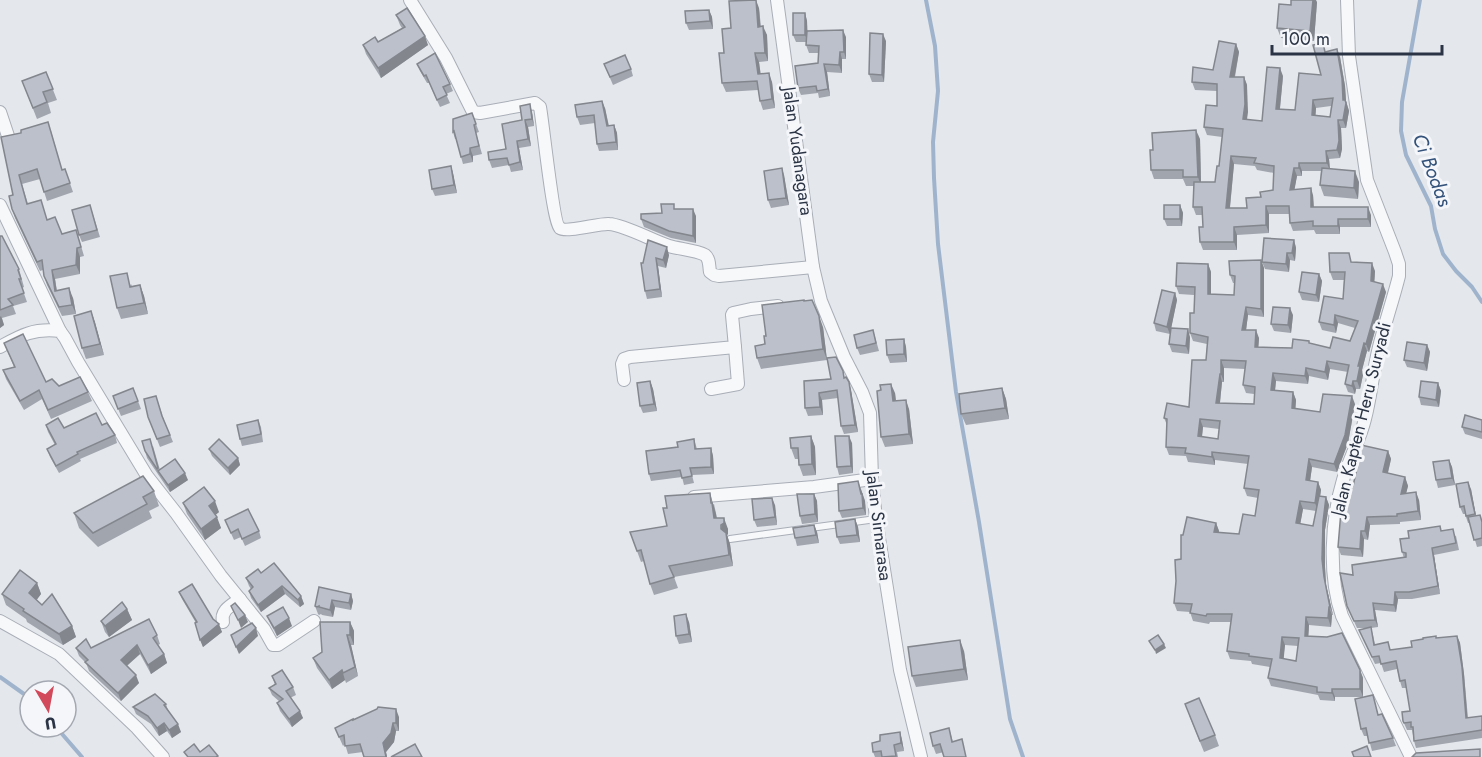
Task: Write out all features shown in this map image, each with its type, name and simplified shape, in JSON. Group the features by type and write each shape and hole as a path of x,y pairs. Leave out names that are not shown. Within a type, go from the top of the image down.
{"street":[{"path":"410,0 446,58 472,112 480,113 535,103 540,107 554,208 558,227 561,229 611,224 669,246 703,254 708,259 710,272 714,275 813,267"},
{"name":"Jalan Yudanagara","path":"777,0 813,267 815,302"},
{"name":"Jalan Kapten Heru Suryadi","path":"1347,0 1348,56 1367,180 1395,252 1399,276 1379,349 1366,418 1342,480 1335,523 1334,581 1342,616 1411,757"},
{"path":"0,112 8,136"},
{"path":"0,205 60,331 78,362 147,476 215,569 264,629 273,645 278,645 314,621"},
{"name":"Jalan Sirnarasa","path":"815,302 862,392 870,413 876,519 900,670 921,757"},
{"path":"711,389 738,384 733,313 786,305"},
{"path":"0,347 20,335 31,332 60,331"},
{"path":"624,380 622,361 626,358 735,347"},
{"path":"683,498 814,487 872,479"},
{"path":"223,622 225,610 240,599"},
{"path":"0,621 59,654 137,728 163,757"}],"lane":[{"path":"730,539 876,519"}],"building":[{"path":"756,0 758,27 763,26 765,53 755,53 758,74 769,73 772,99 760,101 757,81 722,83 719,53 724,53 722,29 731,28 729,1"},
{"path":"1291,0 1313,0 1310,31 1277,28 1279,4 1291,5"},
{"path":"407,8 425,36 378,68 363,45 375,37 378,42 405,27 396,15"},
{"path":"709,10 710,21 686,23 685,11"},
{"path":"793,13 805,13 805,35 793,35"},
{"path":"843,30 844,52 840,52 839,65 824,64 828,89 817,91 816,86 798,88 795,66 818,63 819,46 806,45 807,31"},
{"path":"870,33 883,34 882,75 869,74"},
{"path":"1219,41 1236,44 1230,77 1244,77 1243,119 1262,121 1267,67 1280,68 1276,109 1295,110 1299,73 1321,75 1313,45 1323,43 1325,52 1337,49 1343,100 1346,103 1343,120 1338,120 1337,150 1326,151 1327,163 1299,163 1299,168 1294,168 1290,190 1311,188 1311,207 1368,207 1368,219 1338,219 1338,226 1313,226 1313,221 1290,223 1289,206 1266,206 1266,225 1234,227 1234,242 1200,242 1199,227 1203,227 1202,207 1193,207 1194,182 1215,182 1223,129 1204,127 1206,105 1217,106 1217,84 1192,82 1193,67 1213,70","holes":["1333,98 1330,117 1312,115 1313,100","1231,156 1256,158 1254,163 1274,166 1273,190 1260,192 1261,197 1246,198 1247,208 1226,208"]},
{"path":"435,53 450,84 443,87 447,95 437,100 426,75 424,76 417,64"},
{"path":"625,55 631,69 610,77 604,64"},
{"path":"46,72 53,89 43,92 47,102 33,108 22,81"},
{"path":"602,101 607,126 614,125 616,142 597,144 594,115 577,117 575,105"},
{"path":"530,104 532,119 525,120 528,139 517,141 520,162 509,165 507,158 489,160 488,152 506,149 502,124 522,120 520,106"},
{"path":"472,113 479,146 470,148 470,154 461,157 453,132 453,119"},
{"path":"48,122 62,170 65,169 70,183 44,192 37,169 19,175 27,204 41,200 47,220 55,217 62,234 76,230 81,247 77,248 76,265 52,270 55,291 69,288 72,305 59,307 44,276 42,260 37,262 12,209 9,196 13,195 1,137 21,133 21,130"},
{"path":"1196,130 1198,177 1183,177 1183,170 1151,170 1152,133"},
{"path":"451,166 454,185 432,189 429,170"},
{"path":"782,168 786,198 768,200 764,171"},
{"path":"1322,168 1355,171 1354,188 1320,185"},
{"path":"661,204 674,204 674,209 693,209 693,236 669,231 641,219 641,214 662,213"},
{"path":"90,205 97,230 79,235 72,210"},
{"path":"1164,205 1180,205 1180,219 1164,219"},
{"path":"0,236 19,269 21,279 19,279 24,293 8,299 13,305 0,310"},
{"path":"1264,238 1294,240 1292,253 1287,253 1286,264 1262,262"},
{"path":"648,240 667,247 663,260 656,258 660,289 645,291 641,263 643,263"},
{"path":"1329,253 1349,253 1351,262 1372,263 1371,281 1383,284 1366,344 1364,343 1357,381 1353,381 1352,386 1345,384 1349,365 1327,361 1325,372 1306,368 1305,376 1273,373 1271,390 1293,392 1292,408 1320,412 1323,394 1352,396 1345,435 1334,464 1309,459 1306,480 1318,482 1315,503 1300,501 1296,523 1313,526 1319,496 1326,497 1322,559 1330,607 1328,618 1306,617 1305,636 1327,637 1342,633 1360,670 1360,689 1332,689 1332,693 1317,692 1317,687 1268,678 1272,659 1227,651 1232,614 1207,614 1206,616 1190,613 1192,604 1174,603 1175,560 1181,559 1181,535 1183,535 1187,517 1216,523 1214,532 1239,534 1243,514 1255,516 1259,490 1244,488 1249,456 1212,452 1212,457 1185,453 1186,448 1166,447 1167,419 1164,418 1167,403 1189,407 1192,360 1206,360 1208,337 1190,333 1190,313 1194,313 1195,287 1176,286 1177,263 1208,264 1208,294 1234,295 1235,276 1230,275 1229,261 1261,260 1261,309 1246,307 1242,330 1256,330 1255,347 1292,348 1293,339 1309,341 1309,343 1330,348 1333,337 1350,341 1358,321 1335,315 1334,325 1319,322 1324,296 1343,299 1345,272 1330,272","holes":["1221,360 1246,361 1243,385 1255,387 1254,404 1216,403","1200,419 1220,421 1218,439 1198,436","1282,637 1299,638 1296,661 1280,658"]},
{"path":"1302,272 1319,274 1316,295 1299,292"},
{"path":"127,273 130,287 140,285 144,303 117,308 110,276"},
{"path":"1162,290 1175,293 1167,327 1154,323"},
{"path":"812,300 819,316 823,349 757,358 755,346 765,344 764,336 766,336 762,305"},
{"path":"1273,307 1290,308 1288,325 1271,324"},
{"path":"91,311 100,344 82,348 74,316"},
{"path":"1171,328 1188,329 1186,346 1169,344"},
{"path":"873,330 876,343 857,348 854,335"},
{"path":"23,334 46,382 52,379 59,386 80,377 88,392 48,410 39,390 20,401 3,370 15,367 4,343"},
{"path":"904,339 904,354 887,355 886,340"},
{"path":"1407,342 1427,345 1424,363 1404,360"},
{"path":"836,357 844,378 846,377 849,382 855,425 841,426 837,390 819,393 820,407 805,408 804,381 831,379 827,358"},
{"path":"650,381 654,404 640,406 637,383"},
{"path":"1421,381 1438,383 1436,400 1419,397"},
{"path":"891,384 893,401 906,400 909,434 881,437 877,391 881,390 880,385"},
{"path":"133,388 138,401 118,409 113,396"},
{"path":"1002,388 1005,408 961,414 959,394"},
{"path":"156,396 170,435 157,439 144,399"},
{"path":"96,413 102,425 107,423 115,435 77,452 78,454 56,466 47,449 56,444 46,425 58,418 64,428"},
{"path":"1465,415 1482,420 1482,432 1462,427"},
{"path":"258,420 261,434 240,439 237,425"},
{"path":"811,436 812,464 799,465 798,448 791,448 790,438"},
{"path":"835,436 849,436 851,466 837,467"},
{"path":"150,439 157,469 145,451 142,441"},
{"path":"219,439 238,458 228,468 209,449"},
{"path":"694,439 695,449 711,448 711,467 690,468 692,476 682,478 680,470 649,474 646,451 678,447 677,442"},
{"path":"1361,445 1388,451 1383,472 1405,477 1401,494 1416,492 1418,511 1397,514 1397,516 1367,517 1365,531 1361,531 1360,549 1338,547 1342,499 1347,500 1350,485 1353,486 1358,464 1352,462"},
{"path":"175,459 185,473 168,485 158,471"},
{"path":"1449,460 1452,478 1436,480 1433,462"},
{"path":"143,476 154,491 143,497 147,504 93,533 74,513"},
{"path":"858,481 863,508 839,511 838,484"},
{"path":"1468,482 1475,514 1466,516 1464,506 1460,507 1456,484"},
{"path":"204,487 215,501 209,506 217,517 201,529 183,503"},
{"path":"710,493 714,518 724,518 721,529 726,533 729,555 669,566 674,577 650,584 641,550 637,551 630,532 667,526 663,508 667,508 665,496"},
{"path":"797,494 814,494 815,514 800,516"},
{"path":"772,498 775,517 754,520 752,499"},
{"path":"248,509 259,531 242,539 238,529 231,533 225,520"},
{"path":"1480,515 1482,538 1474,540 1468,517"},
{"path":"855,519 857,535 837,537 835,522"},
{"path":"814,525 816,535 795,538 793,528"},
{"path":"1440,526 1441,531 1453,529 1456,543 1432,548 1438,586 1409,592 1395,592 1394,605 1373,603 1375,620 1354,621 1347,606 1340,573 1353,575 1352,565 1406,557 1406,553 1402,552 1400,539 1409,538 1408,531"},
{"path":"274,563 301,596 298,600 282,586 258,605 249,591 253,587 246,578 258,569 261,573"},
{"path":"20,570 37,583 29,593 42,605 52,594 72,626 59,634 23,611 24,609 2,594"},
{"path":"192,584 213,619 219,624 200,640 195,623 197,622 179,592"},
{"path":"319,587 351,594 349,603 332,600 330,610 315,606"},
{"path":"122,602 127,609 105,626 101,621"},
{"path":"235,603 245,615 238,620 231,606"},
{"path":"283,607 289,618 274,628 267,616"},
{"path":"686,614 689,634 676,636 674,616"},
{"path":"149,619 157,635 153,638 164,654 148,665 137,645 121,660 136,675 118,693 85,662 88,660 76,648 86,639 91,648"},
{"path":"320,622 350,622 350,635 347,635 355,667 343,673 342,670 329,680 313,658 322,652"},
{"path":"252,623 256,628 236,647 231,635"},
{"path":"1371,627 1374,645 1388,642 1390,650 1412,647 1411,641 1423,638 1457,636 1466,718 1482,716 1482,730 1414,741 1411,722 1404,723 1403,721 1402,712 1410,711 1405,680 1400,681 1396,661 1381,664 1379,656 1372,657 1359,630"},
{"path":"1158,635 1164,644 1155,650 1149,641"},
{"path":"960,640 964,669 912,676 908,647"},
{"path":"282,670 293,687 286,691 300,711 289,719 277,703 283,699 269,688 276,684 272,676"},
{"path":"155,694 166,704 164,705 178,724 169,730 164,723 157,728 148,716 133,707"},
{"path":"1373,695 1378,715 1382,714 1393,738 1369,743 1366,728 1361,729 1355,699"},
{"path":"1199,698 1215,735 1200,741 1185,704"},
{"path":"378,707 396,709 396,723 393,723 391,733 383,743 386,757 364,757 360,744 345,746 344,735 339,737 335,728"},
{"path":"949,728 952,742 962,739 966,757 944,757 940,744 933,746 930,733"},
{"path":"900,732 901,743 894,745 896,756 882,757 881,751 873,752 872,743 880,741 880,735"},
{"path":"194,744 200,752 209,745 218,756 188,757 184,752"},
{"path":"415,744 422,757 391,757"},
{"path":"1367,746 1371,757 1354,757 1352,752"},
{"path":"1480,749 1480,757 1412,757 1416,753"}],"waterway":[{"path":"926,0 935,46 938,91 933,142 938,244 956,392 1010,719 1023,757"},
{"name":"Ci Bodas","path":"1420,0 1402,102 1401,131 1406,155 1431,206 1443,254 1482,302"},
{"path":"0,677 18,690"},
{"path":"66,739 82,757"}]}
